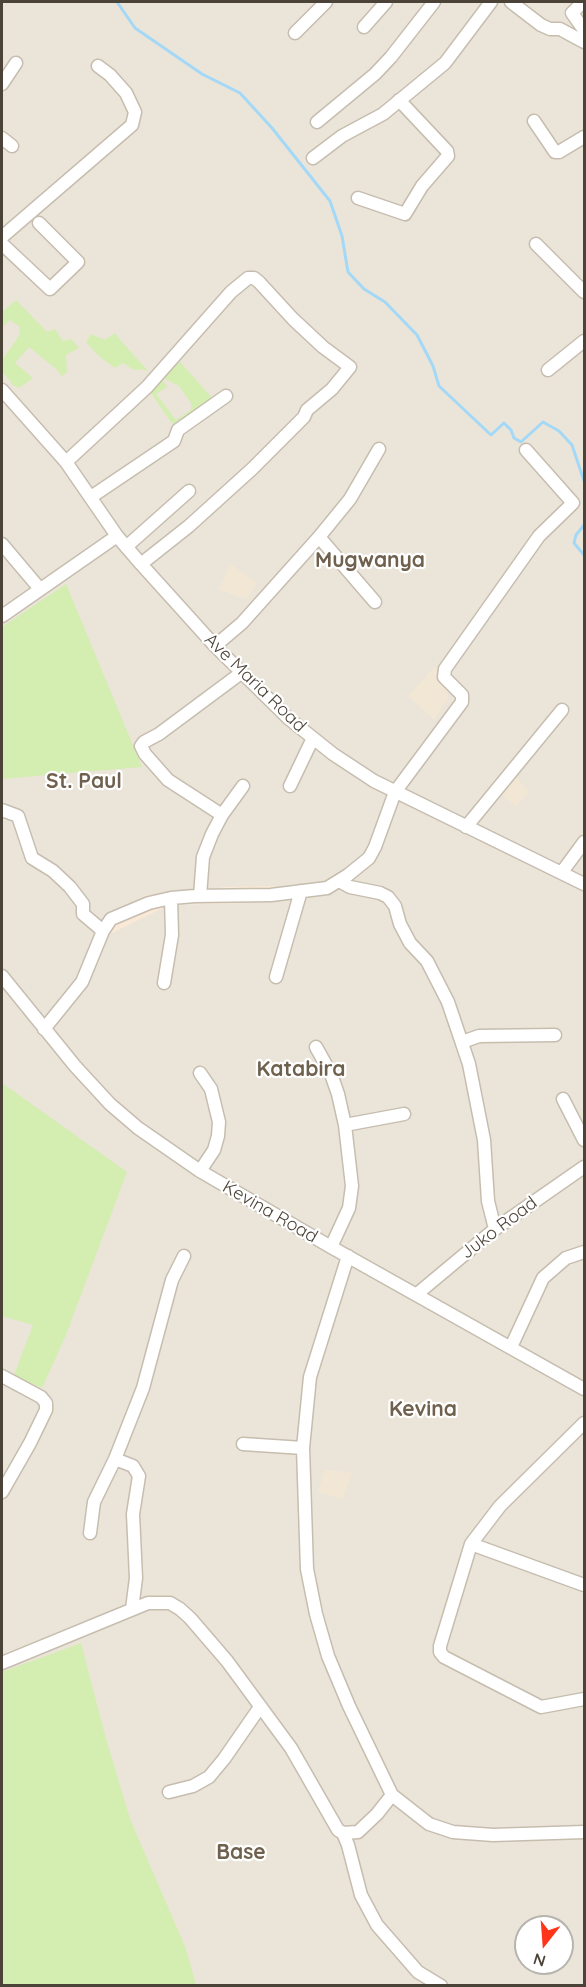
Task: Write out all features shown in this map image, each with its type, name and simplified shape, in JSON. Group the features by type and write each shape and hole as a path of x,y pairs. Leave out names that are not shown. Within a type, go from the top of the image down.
{"street":[{"path":"295,33 326,2"},
{"path":"364,27 386,2"},
{"path":"317,122 375,74 434,2"},
{"path":"313,158 342,136 383,114 445,63 491,2"},
{"path":"511,2 541,25 550,29 560,29 585,42"},
{"path":"583,2 572,13 585,30"},
{"path":"2,84 16,63"},
{"path":"2,237 132,125 135,112 126,93 98,66"},
{"path":"358,198 405,214 422,186 448,156 447,151 399,100"},
{"path":"534,121 557,152 585,137"},
{"path":"2,244 50,289 78,262 39,223"},
{"path":"537,244 585,291"},
{"path":"66,462 147,387 231,292 248,279 254,278 259,282 322,347 350,366 332,389 307,410 304,417 252,469 189,526 141,564"},
{"path":"548,370 585,341"},
{"name":"Ave Maria Road","path":"2,390 66,462 117,536 141,564 241,673 312,738 356,769 395,792 585,884"},
{"path":"91,497 168,446 174,441 178,430 226,396"},
{"path":"215,646 242,622 319,537 350,499 379,448"},
{"path":"44,1029 82,982 103,931 111,919 149,903 171,898 235,897 327,888 369,858 395,792 462,702 462,695 444,677 445,669 539,536 573,503 526,450"},
{"path":"126,547 189,491"},
{"path":"2,616 117,536"},
{"path":"319,537 375,602"},
{"path":"2,544 40,589"},
{"path":"222,814 168,780 145,754 141,746 241,673"},
{"path":"466,827 562,710"},
{"path":"290,786 312,738"},
{"path":"200,896 203,857 222,814 243,786"},
{"path":"2,810 18,816 32,858 62,879 83,904 83,915 103,931"},
{"path":"562,872 585,842"},
{"path":"339,881 350,887 380,893 388,897 395,906 400,924 410,943 427,961 448,1002 469,1064 484,1140 488,1201 495,1228"},
{"path":"276,977 301,891"},
{"path":"164,983 172,935 171,898"},
{"name":"Kevina Road","path":"2,976 75,1066 110,1104 138,1128 200,1171 585,1389"},
{"path":"462,1042 479,1036 555,1035"},
{"path":"316,1047 334,1081 345,1125 352,1186 349,1208 331,1247"},
{"path":"200,1073 211,1089 219,1122 214,1150 200,1171"},
{"path":"563,1099 585,1140"},
{"path":"345,1125 404,1114"},
{"name":"Juko Road","path":"417,1294 495,1228 585,1167"},
{"path":"511,1347 543,1278 566,1258 585,1252"},
{"path":"90,1533 94,1502 115,1459 144,1388 159,1322 172,1280 184,1256"},
{"path":"348,1256 310,1377 303,1448 307,1569 316,1614 328,1656 349,1706 392,1795 429,1824 453,1832 493,1835 585,1832"},
{"path":"2,1376 41,1397 46,1403 46,1410 2,1492"},
{"path":"585,1423 500,1506 471,1544 440,1646 440,1652 444,1657 541,1707 585,1699"},
{"path":"243,1444 303,1448"},
{"path":"115,1459 133,1466 139,1476 133,1514 136,1578 132,1609"},
{"path":"471,1544 585,1586"},
{"path":"2,1663 148,1603 170,1603 190,1618 227,1661 291,1748 338,1830 352,1834 358,1832 377,1814 392,1795"},
{"path":"169,1792 193,1786 209,1777 260,1707"},
{"path":"343,1833 361,1895 377,1925 418,1972 441,1986"}],"shaded area":[{"path":"2,2 584,2 584,1985 2,1986"},
{"path":"230,564 257,583 247,599 219,590"},
{"path":"435,666 449,697 434,720 408,696"},
{"path":"513,773 529,792 516,807 496,791"},
{"path":"274,886 283,898 250,903 169,905 108,935 106,917 146,895 226,887"},
{"path":"325,1469 352,1473 343,1499 318,1492"}],"green space":[{"path":"16,300 47,332 55,329 63,341 71,339 79,348 66,355 67,372 62,376 29,347 15,363 33,378 19,388 13,385 2,371 2,360 20,333 19,326 10,320 2,328 2,312"},
{"path":"115,333 148,371 134,370 123,363 115,368 100,357 86,342 91,334 105,340"},
{"path":"180,362 214,400 179,428 170,421 149,390 162,379 167,387 156,394 176,420 191,410 191,403 179,386 161,377"},
{"path":"66,584 142,767 2,779 2,627"},
{"path":"2,1083 127,1172 66,1335 42,1388 14,1375 33,1325 2,1316"},
{"path":"81,1643 130,1819 186,1949 196,1985 2,1985 2,1672"}],"waterway":[{"path":"117,2 135,28 202,74 240,93 272,128 330,201 342,236 348,272 364,289 385,302 417,335 433,366 439,386 491,435 504,423 511,430 514,438 521,442 543,422 559,431 572,445 584,481"},
{"path":"584,525 576,535 574,543 584,555"}],"district":[{"name":"Mugwanya","path":"370,561"},
{"name":"St. Paul","path":"84,782"},
{"name":"Katabira","path":"301,1070"},
{"name":"Kevina","path":"423,1410"},
{"name":"Base","path":"241,1853"}]}
